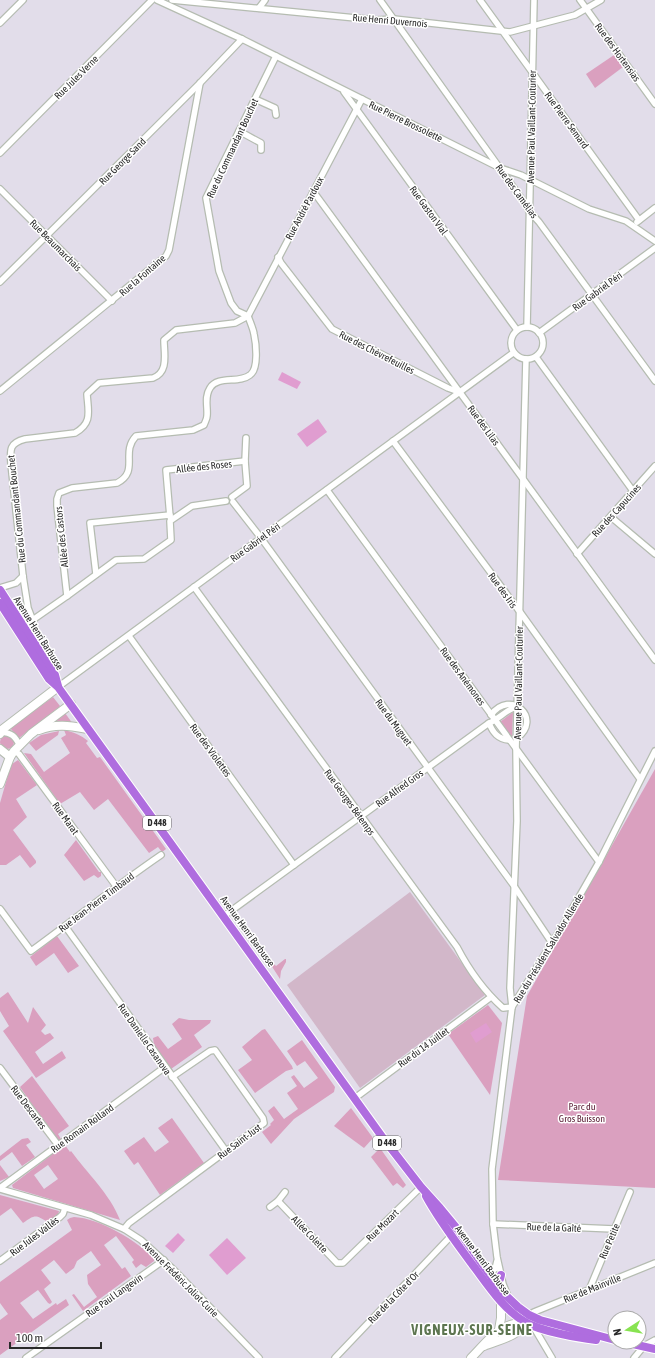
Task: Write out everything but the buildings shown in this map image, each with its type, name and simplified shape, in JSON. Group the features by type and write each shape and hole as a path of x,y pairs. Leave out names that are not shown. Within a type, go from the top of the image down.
{"main road":[{"name":"Avenue Henri Barbusse","path":"0,589 55,675 58,687"},
{"name":"Avenue Henri Barbusse","path":"0,603 49,679 58,687 71,704 354,1098 420,1187 440,1208 491,1282"},
{"name":"Avenue Henri Barbusse","path":"420,1187 434,1212 452,1236 505,1300 529,1321 548,1330 594,1340 607,1340"},
{"path":"491,1282 500,1279 501,1275"},
{"name":"Avenue Henri Barbusse","path":"529,1321 540,1320 607,1338"}],"street":[{"path":"0,23 23,0"},
{"name":"Rue Jules Verne","path":"0,153 152,0"},
{"name":"Rue Pierre Brossolette","path":"157,0 242,39 500,168 521,175 589,209 626,221 655,241"},
{"name":"Rue Henri Duvernois","path":"172,0 376,20 394,19 504,32 575,15 601,0"},
{"path":"259,8 265,0"},
{"name":"Rue des Camélias","path":"380,0 479,138 529,211 539,222 655,381"},
{"name":"Rue Pierre Semard","path":"480,0 639,220"},
{"name":"Avenue Paul Vaillant-Couturier","path":"527,326 534,0"},
{"name":"Rue des Hortensias","path":"580,0 655,104"},
{"path":"188,14 186,11 187,7 192,2"},
{"name":"Rue George Sand","path":"0,282 200,83 242,39"},
{"name":"Rue du Commandant Bouchet","path":"248,316 237,311 231,303 219,271 206,198 276,56"},
{"name":"Rue la Fontaine","path":"0,391 166,256 169,250 200,83"},
{"name":"Rue Gaston Vial","path":"343,90 517,330"},
{"path":"255,99 275,108 276,115"},
{"name":"Rue André Pardoux","path":"248,316 362,99"},
{"path":"239,131 261,143 261,150"},
{"path":"479,138 487,152 487,155 483,159"},
{"name":"Rue Beaumarchais","path":"0,188 112,301"},
{"name":"Rue des Lilas","path":"313,191 655,660"},
{"path":"634,226 639,220 655,208"},
{"name":"Rue Gabriel Péri","path":"539,333 655,248"},
{"name":"Rue des Chèvrefeuilles","path":"278,257 281,263 332,329 441,384 460,392"},
{"name":"Rue du Commandant Bouchet","path":"23,576 11,464 10,449 12,445 20,440 75,433 80,430 88,422 89,416 87,394 99,384 157,377 165,366 164,340 176,330 235,323 248,316"},
{"name":"Allée des Castors","path":"68,596 57,506 59,493 72,488 117,483 122,480 127,476 129,468 129,448 131,441 136,436 193,430 204,425 207,415 206,404 210,388 216,382 243,378 251,375 254,370 256,348 254,333 248,316"},
{"path":"527,326 532,327 539,333 543,343 540,353 526,360 513,353 510,343 511,338 517,330 527,326"},
{"name":"Rue Gabriel Péri","path":"0,733 3,729 58,687 513,353"},
{"path":"536,356 633,491"},
{"name":"Avenue Paul Vaillant-Couturier","path":"512,1007 510,988 516,821 516,750 526,360"},
{"path":"441,384 450,379"},
{"path":"96,574 90,523 170,518 192,506 226,501 228,496 232,500 247,486 245,461 246,438"},
{"name":"Rue des Iris","path":"393,440 520,612 640,780"},
{"name":"Allée des Roses","path":"170,518 166,470 245,461"},
{"name":"Rue des Capucines","path":"577,554 655,466"},
{"name":"Rue des Anémones","path":"327,490 598,862"},
{"name":"Rue du Muguet","path":"232,500 514,886 552,943"},
{"path":"611,517 655,554"},
{"path":"24,626 68,596 116,560 144,559 171,540 170,518"},
{"path":"0,589 16,584 23,576"},
{"path":"23,576 28,608 33,620"},
{"name":"Rue Georges Bétemps","path":"194,587 457,947 464,961 491,997 503,1008 512,1007"},
{"name":"Rue des Violettes","path":"129,636 294,865"},
{"path":"0,784 15,751 31,734 71,704"},
{"path":"491,715 501,706 511,704 518,706 523,710 527,723 522,735 517,738"},
{"name":"Rue Alfred Gros","path":"224,916 489,723 518,706"},
{"path":"489,723 499,738 509,740"},
{"path":"31,734 45,728 56,726 88,729"},
{"name":"Rue Marat","path":"0,733 11,733 16,738 15,751 19,754 116,886"},
{"path":"0,749 15,751"},
{"name":"Rue du Président Salvador Allende","path":"505,1300 497,1256 492,1169 512,1007 552,943 598,862 655,751"},
{"name":"Rue Jean-Pierre Timbaud","path":"0,909 31,951 116,886 161,855"},
{"name":"Rue Danielle Casanova","path":"65,926 226,1151"},
{"name":"Rue du 14 Juillet","path":"354,1098 491,997"},
{"name":"Rue Saint-Just","path":"124,1229 129,1223 264,1123 263,1118 215,1050 210,1051 172,1077"},
{"name":"Rue Romain Rolland","path":"0,1189 165,1067"},
{"name":"Rue Descartes","path":"0,1068 58,1145"},
{"name":"Rue Mozart","path":"343,1263 420,1187"},
{"name":"Avenue Frédéric Joliot-Curie","path":"0,1189 91,1215 124,1229 141,1240 164,1260 259,1358"},
{"path":"270,1207 278,1201 285,1192"},
{"name":"Rue Petite","path":"589,1290 630,1192"},
{"name":"Allée Colette","path":"278,1201 337,1263 343,1263"},
{"name":"Rue Jules Vallès","path":"0,1261 60,1217 66,1208"},
{"name":"Rue de la Gaîté","path":"494,1224 614,1229"},
{"name":"Rue de la Côte d'Or","path":"335,1358 452,1236"},
{"name":"Rue du Président Salvador Allende","path":"491,1282 496,1266 497,1256"},
{"name":"Rue Paul Langevin","path":"26,1358 164,1260"},
{"name":"Rue de Mainville","path":"529,1321 534,1312 655,1263"},
{"path":"499,1330 505,1300"},
{"path":"471,1358 499,1330 529,1321"},
{"path":"483,1347 515,1334 529,1321"},
{"path":"529,1321 552,1358"},
{"path":"634,1358 641,1350"}],"green space":[{"path":"614,55 623,67 595,88 586,74"},
{"path":"53,697 60,706 19,738 10,728"},
{"path":"513,712 512,739 500,722"},
{"path":"65,713 73,724 50,724"},
{"path":"64,730 77,734 88,741 86,743 97,758 100,757 166,849 162,852 158,847 149,853 108,799 94,810 80,792 60,804 24,753 31,754 44,772 70,753 61,738 66,735"},
{"path":"59,731 58,735 36,751 29,743 41,735"},
{"path":"7,735 12,737 14,742 12,747 7,749 2,747 0,742 2,737"},
{"path":"18,760 37,785 16,799 27,817 13,830 36,861 36,863 30,868 20,855 6,865 0,865 0,803 12,764"},
{"name":"Parc du Gros Buisson","path":"655,769 655,1188 498,1180 527,996"},
{"path":"76,840 99,872 101,872 101,876 98,878 94,875 84,881 64,855"},
{"path":"57,936 79,966 68,973 54,953 36,966 30,957"},
{"path":"285,959 286,962 281,971 280,979 271,965 273,963 276,966"},
{"path":"8,992 28,1023 33,1007 46,1025 41,1031 45,1035 50,1033 54,1038 35,1052 43,1064 62,1051 66,1058 36,1078 3,1031 9,1026 0,1011 0,998"},
{"path":"488,1005 502,1023 490,1095 448,1034"},
{"path":"179,1018 189,1020 211,1020 210,1023 194,1035 202,1047 171,1069 154,1045 153,1038 158,1036 168,1049 182,1039 172,1024"},
{"path":"265,1029 293,1069 286,1071 255,1093 238,1070 252,1060 242,1047"},
{"path":"302,1040 335,1087 334,1092 294,1119 271,1144 262,1132 271,1125 270,1124 274,1120 268,1111 274,1106 284,1119 298,1109 287,1093 297,1086 291,1077 294,1075 304,1088 318,1078 305,1061 297,1066 287,1051"},
{"path":"32,1076 69,1126 58,1134 61,1139 59,1141 56,1139 20,1087"},
{"path":"351,1108 373,1138 364,1148 334,1126"},
{"path":"172,1118 204,1163 160,1195 138,1162 134,1165 124,1151 144,1137 155,1152 169,1142 158,1128"},
{"path":"28,1138 31,1142 26,1145 35,1157 22,1166 12,1152 0,1161 0,1156 22,1139"},
{"path":"65,1145 70,1152 71,1151 110,1201 120,1220 13,1188 12,1185 50,1156 50,1154 54,1154","holes":["48,1165 58,1179 44,1189 34,1175"]},
{"path":"380,1148 406,1185 403,1188 397,1183 393,1186 371,1157"},
{"path":"0,1165 9,1177 0,1181"},
{"path":"0,1195 59,1211 58,1215 48,1222 36,1216 23,1223 11,1208 0,1216"},
{"path":"74,1217 95,1221 128,1238 147,1252 154,1259 154,1261 146,1267 141,1264 136,1268 132,1262 134,1260 116,1236 104,1245 122,1269 125,1267 131,1276 83,1311 72,1295 74,1294 84,1307 97,1297 88,1284 87,1275 101,1265 91,1251 77,1261 74,1268 66,1274 54,1260 41,1270 51,1283 44,1289 52,1302 50,1304 48,1303 38,1290 20,1303 33,1319 56,1303 57,1305 66,1299 69,1305 0,1355 0,1320 8,1314 0,1303 0,1282 72,1230 67,1220"}],"shaded area":[{"path":"282,372 301,382 297,389 278,380"},
{"path":"318,419 327,432 307,447 297,434"},
{"path":"410,892 485,995 360,1088 287,985"},
{"path":"486,1023 492,1032 476,1043 470,1033"},
{"path":"178,1233 185,1240 173,1253 165,1246"},
{"path":"227,1238 246,1258 227,1275 209,1255"}],"district":[{"name":"VIGNEUX-SUR-SEINE","path":"472,1330"}]}
